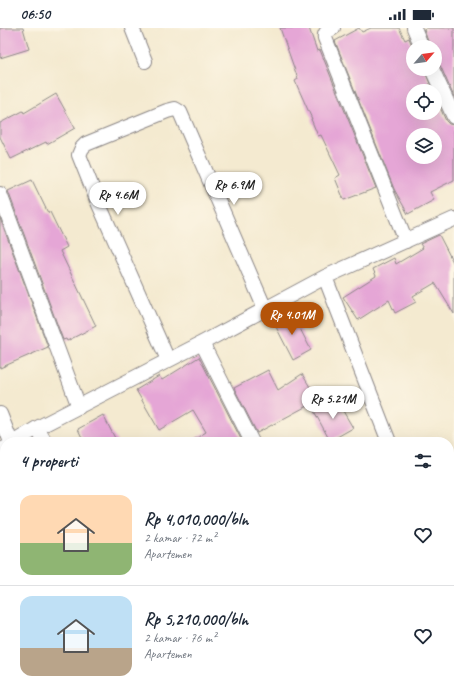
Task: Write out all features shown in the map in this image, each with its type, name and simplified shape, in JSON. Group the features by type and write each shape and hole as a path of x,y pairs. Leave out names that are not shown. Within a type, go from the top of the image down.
{"street":[{"path":"132,28 145,61"},
{"path":"333,28 326,32 324,35 325,38 406,241"},
{"path":"414,28 419,40"},
{"path":"435,76 454,117"},
{"path":"168,360 97,200 79,155 82,148 86,144 167,111 175,109 180,112 265,309"},
{"path":"0,194 79,407"},
{"path":"21,437 325,277 454,219"},
{"path":"325,277 387,437"},
{"path":"202,343 249,437"},
{"path":"0,414 10,437"},
{"path":"38,428 42,437"}],"building":[{"path":"0,28 23,28 29,49 0,58"},
{"path":"280,28 309,28 317,51 320,50 376,188 344,200 335,178 340,175 321,135 318,136 295,81 298,79"},
{"path":"359,28 362,32 371,28 399,28 405,40 409,38 410,40 406,40 406,76 427,76 430,84 406,84 406,120 442,120 442,112 446,121 449,124 454,125 454,180 430,192 434,200 408,214 394,189 335,41"},
{"path":"427,28 454,28 454,97 442,70 442,40 428,40 424,30"},
{"path":"56,94 75,128 47,144 46,142 11,159 0,137 0,123 23,111 24,113"},
{"path":"32,180 67,247 60,251 96,326 67,341 66,339 63,340 8,191"},
{"path":"0,218 48,347 0,368"},
{"path":"439,235 454,264 454,314 435,283 413,296 416,302 395,313 389,300 358,320 343,297 376,276 373,269 394,258 396,264 423,248 420,244"},
{"path":"291,311 311,350 293,360 273,321"},
{"path":"199,357 240,437 198,437 206,432 193,410 159,430 136,390 159,376 162,380"},
{"path":"268,370 278,390 302,374 318,400 257,433 234,388"},
{"path":"336,399 353,428 337,437 328,437 314,411"},
{"path":"103,415 114,437 82,437 78,429"}]}
